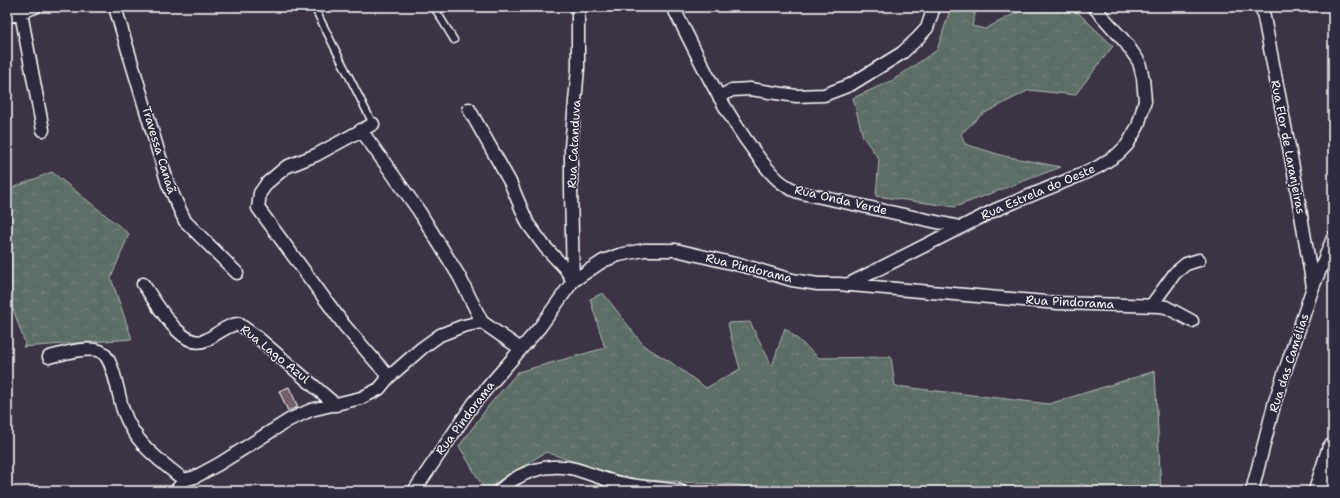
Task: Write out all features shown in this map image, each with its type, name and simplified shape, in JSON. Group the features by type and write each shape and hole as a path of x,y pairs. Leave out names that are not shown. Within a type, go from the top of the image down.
{"highway":[{"path":"1320,491 1333,450"}],"street":[{"path":"7,17 34,7"},
{"name":"Travessa Canaã","path":"115,7 168,184 175,202 185,221 238,273"},
{"name":"Rua Catanduva","path":"573,280 571,147 578,68 578,7"},
{"name":"Rua Onda Verde","path":"673,7 719,97 743,136 763,164 783,185 795,191 960,228"},
{"path":"719,97 732,90 750,89 796,96 824,95 850,85 902,53 927,28 934,7"},
{"name":"Rua Estrela do Oeste","path":"847,284 995,210 1098,167 1118,154 1127,144 1138,126 1145,101 1143,78 1139,62 1126,43 1094,7"},
{"name":"Rua Flor de Laranjeiras","path":"1262,7 1294,173 1313,287"},
{"path":"21,12 44,130"},
{"path":"469,109 510,182 528,224 545,247 565,268 573,280"},
{"path":"372,124 316,155 286,167 267,182 260,194 258,208 344,325 389,377"},
{"path":"362,130 419,211 459,276 482,322 521,349"},
{"name":"Rua das Camélias","path":"1252,491 1275,401 1313,287 1333,238"},
{"name":"Rua Pindorama","path":"414,491 474,403 540,327 573,280 603,261 619,255 644,250 676,250 752,268 792,280 818,284 847,284 1058,303 1166,307 1192,321"},
{"path":"1151,306 1175,273 1186,264 1199,260"},
{"path":"143,284 182,336 196,343"},
{"path":"176,491 184,480 195,477 219,464 289,420 311,410 361,398 380,389 389,377 422,348 440,335 463,326 482,322"},
{"name":"Rua Lago Azul","path":"196,343 203,342 231,326 239,324 257,337 336,405"},
{"path":"174,337 186,346 196,343"},
{"path":"49,357 88,349 101,351 107,356 111,365 120,402 128,423 147,450 184,480"},
{"path":"499,491 508,483 539,468 556,466 574,469 617,483 680,491"}],"lane":[{"path":"314,7 372,124"},
{"path":"434,7 454,40"}],"green space":[{"path":"951,7 977,7 972,26 985,29 1027,7 1072,7 1113,46 1075,95 1029,90 981,115 961,134 965,144 1004,156 1061,167 955,207 876,196 879,159 863,137 853,98 893,80 937,50"},
{"path":"52,172 129,234 111,278 132,339 23,347 25,343 13,309 7,310 7,239 10,238 7,221 7,190"},
{"path":"603,293 644,346 669,361 706,388 740,369 728,323 750,322 772,366 785,328 819,358 891,357 895,386 1049,404 1155,371 1161,491 1099,491 1083,484 1060,491 760,491 738,485 626,479 546,452 485,490 459,446 490,404 518,372 605,348 590,299"}],"building":[{"path":"289,387 298,407 288,411 279,391"}]}
